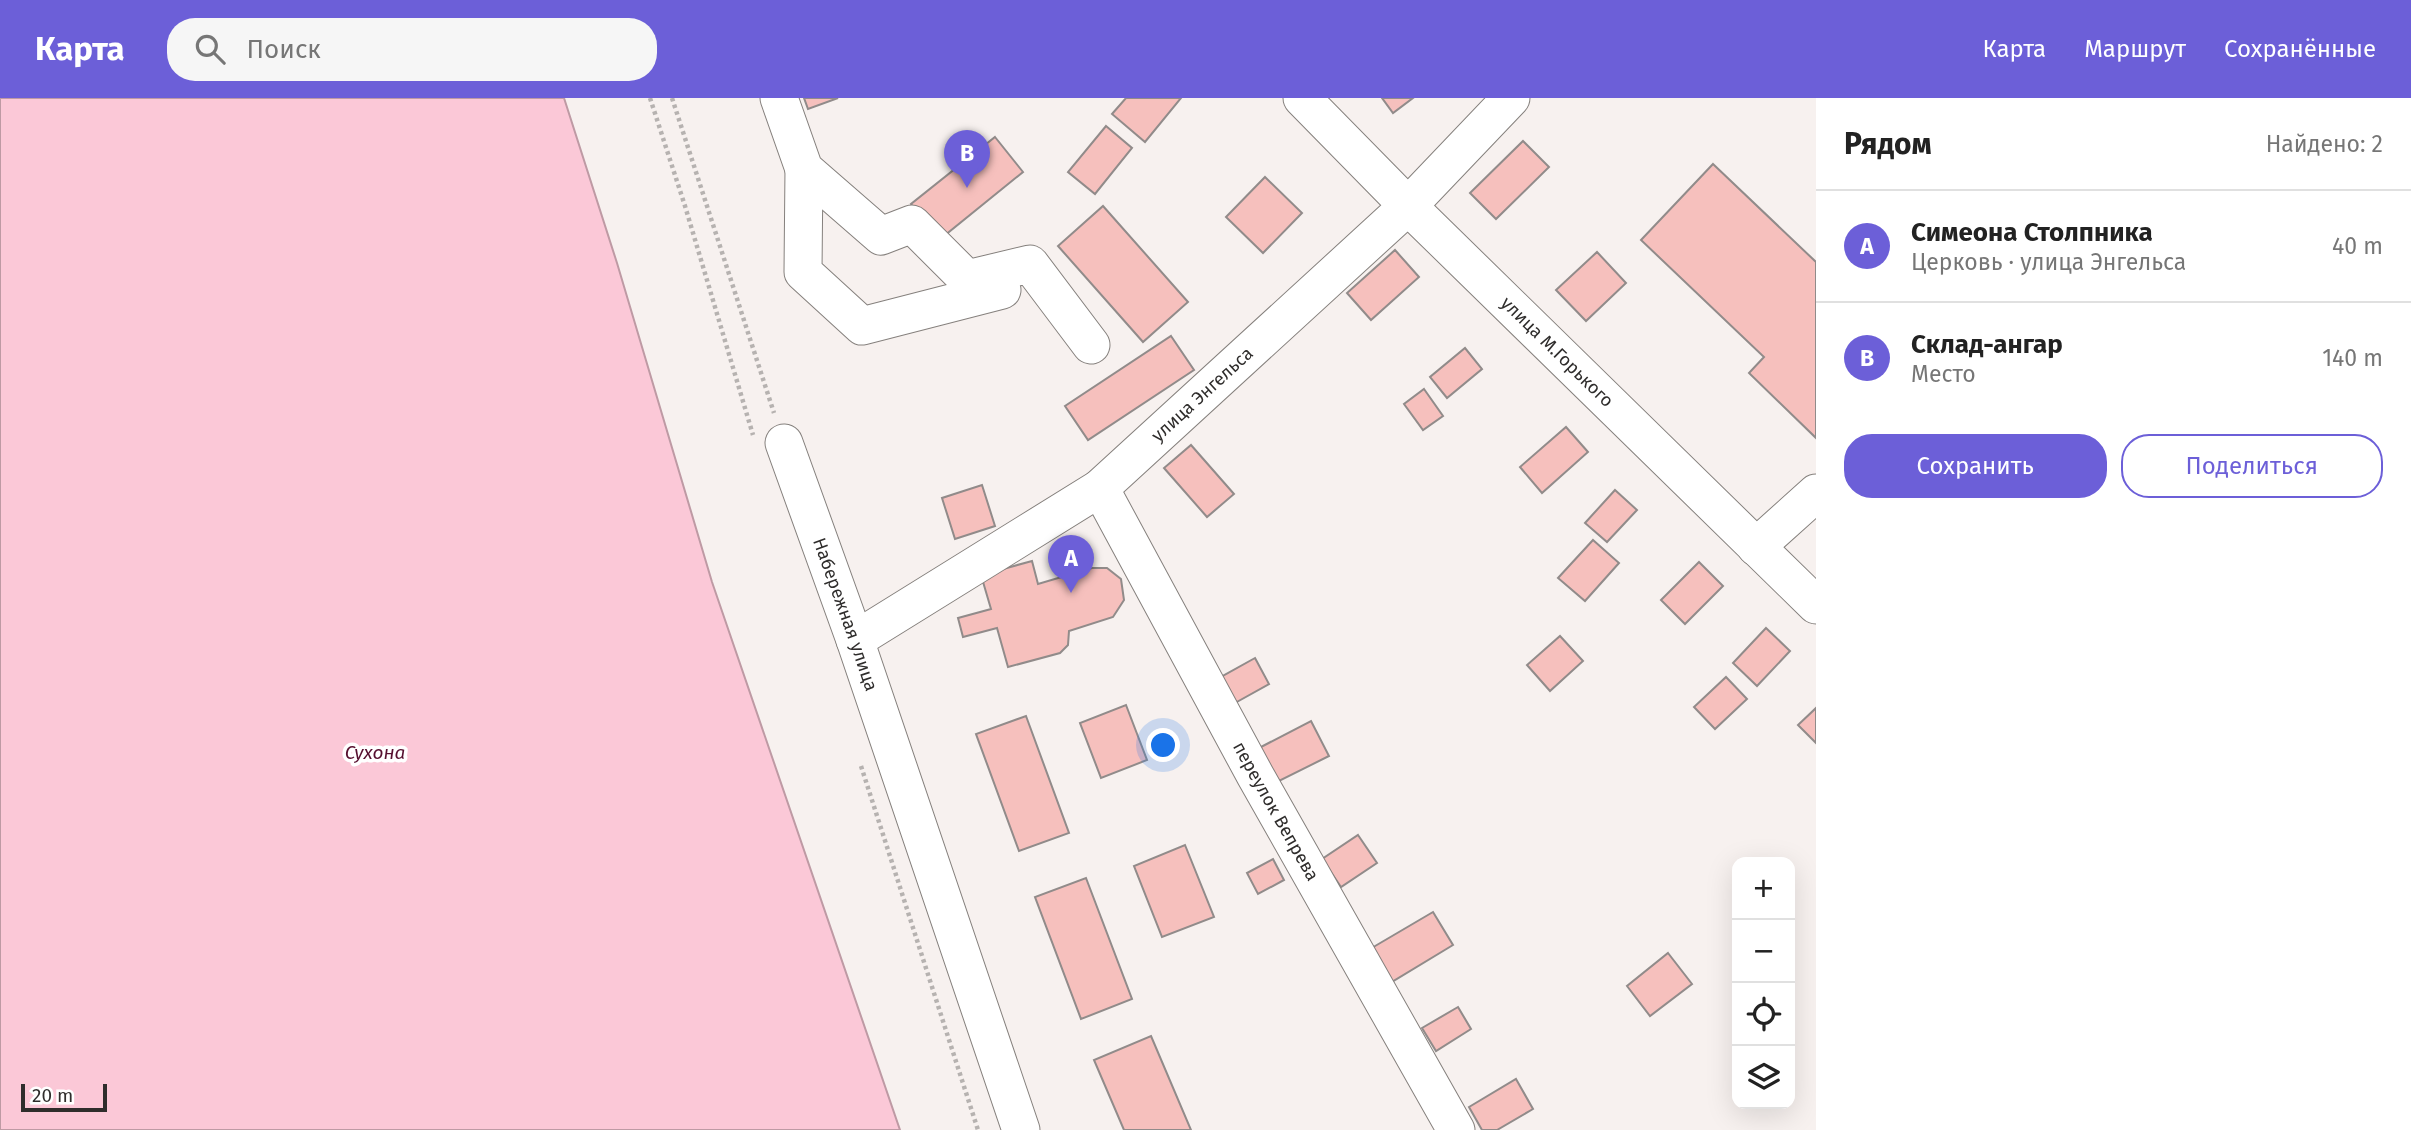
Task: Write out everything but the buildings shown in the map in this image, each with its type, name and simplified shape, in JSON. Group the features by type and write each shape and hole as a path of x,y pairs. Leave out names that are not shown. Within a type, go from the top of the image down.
{"street":[{"path":"779,98 804,169 803,272 862,326 1041,279"},
{"name":"улица М.Горького","path":"1301,98 1816,606"},
{"name":"улица Энгельса","path":"855,640 1100,488 1408,206 1511,98"},
{"path":"804,169 881,236 912,224 967,279 1030,264 1091,345"},
{"name":"Набережная улица","path":"784,443 855,640 1021,1130"},
{"name":"переулок Вепрева","path":"1100,488 1261,787 1456,1130"},
{"path":"1756,547 1816,493"}],"path":[{"path":"672,98 784,443"}],"water":[{"name":"Сухона","path":"0,98 564,98 617,263 712,582 900,1130 0,1130"}],"place":[{"name":"Склад-ангар","path":"967,188"},
{"name":"Симеона Столпника","path":"1071,593"}]}
